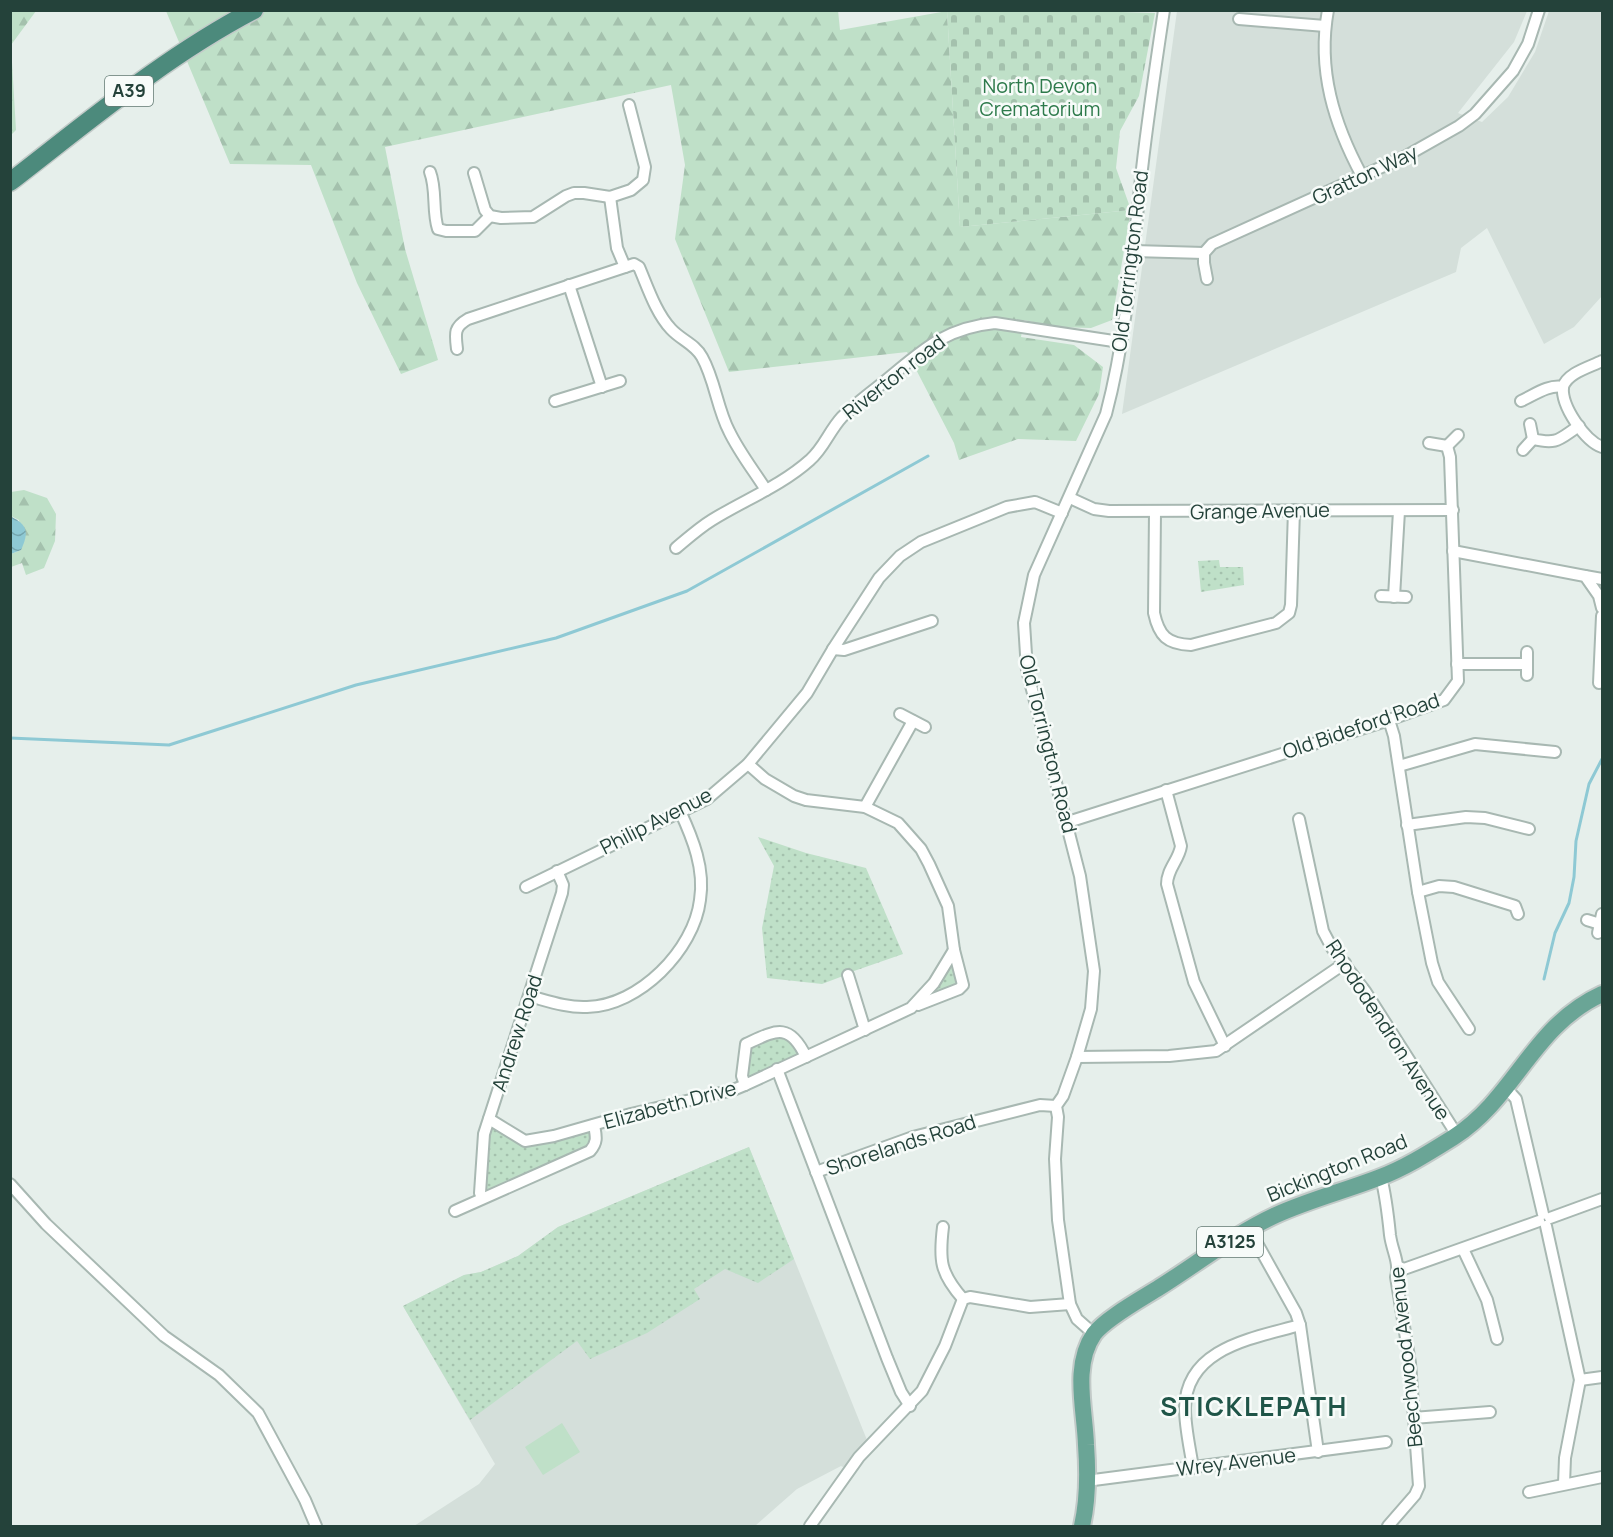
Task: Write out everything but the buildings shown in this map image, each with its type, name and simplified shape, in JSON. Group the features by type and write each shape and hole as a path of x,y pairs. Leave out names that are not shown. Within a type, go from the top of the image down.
{"highway":[{"name":"A39","path":"10,182 180,54 255,10"}],"main road":[{"name":"Bickington Road","path":"1094,1334 1131,1306 1250,1229 1309,1201 1381,1177 1457,1135 1487,1110 1540,1041 1556,1025 1588,1000 1602,994"},
{"path":"1082,1527 1085,1512 1086,1445 1081,1379 1094,1334"}],"street":[{"name":"Old Torrington Road","path":"1094,1334 1077,1319 1070,1304 1057,1210 1055,1159 1058,1117 1056,1106 1077,1057 1091,1010 1094,970 1080,876 1068,822 1027,670 1023,632 1034,575 1106,414 1113,387 1134,251 1164,10"},
{"path":"1328,10 1325,26 1325,56 1332,107 1344,141 1362,176"},
{"name":"Gratton Way","path":"1204,254 1212,244 1438,139 1475,114 1513,71 1528,44 1539,10"},
{"path":"1239,19 1325,26"},
{"path":"474,173 485,210 490,216 501,218 533,217 574,193 610,196 637,186 643,180 645,168 629,105"},
{"path":"430,172 434,182 435,220 438,229 475,231 490,216"},
{"path":"610,196 617,248 625,267"},
{"path":"1134,251 1204,254 1207,279"},
{"path":"457,349 456,329 468,319 634,264 639,267 661,315 671,329 701,355 729,432 766,490"},
{"path":"569,285 602,387"},
{"name":"Riverton road","path":"676,548 711,521 766,490 809,462 822,449 829,432 851,409 939,339 957,330 995,323 1120,342"},
{"path":"1602,361 1570,376 1564,381 1563,387 1565,402 1579,426 1592,441 1602,447"},
{"path":"555,401 621,381"},
{"path":"1521,401 1558,385 1563,387"},
{"path":"1530,424 1533,439"},
{"path":"1533,439 1555,442 1579,426"},
{"path":"1429,443 1447,446 1458,435"},
{"path":"1523,450 1533,439"},
{"name":"Old Bideford Road","path":"1068,822 1389,720 1444,699 1458,681 1450,457 1447,446"},
{"name":"Grange Avenue","path":"1070,498 1094,509 1109,512 1452,510"},
{"name":"Philip Avenue","path":"526,887 706,799 748,764 807,693 833,648 879,578 900,556 921,542 996,511 1026,502 1045,505 1062,513"},
{"path":"1155,512 1154,613 1157,627 1167,641 1178,645 1191,645 1276,623 1289,613 1294,510"},
{"path":"1394,597 1399,511"},
{"path":"1453,551 1602,579"},
{"path":"1584,576 1599,596 1602,608"},
{"path":"1381,596 1406,597"},
{"path":"1599,683 1602,616"},
{"path":"833,648 844,650 932,621"},
{"path":"1457,664 1527,670 1527,652"},
{"path":"900,714 925,727"},
{"path":"1389,720 1394,736 1418,892 1432,963 1438,982 1468,1021"},
{"path":"865,807 912,722"},
{"path":"1399,766 1475,744 1555,752"},
{"name":"Elizabeth Drive","path":"489,1119 525,1142 733,1090 961,987 963,983 954,950 948,906 921,849 898,823 865,807 806,800 794,796 765,779 748,764"},
{"path":"1166,790 1181,846 1180,853 1167,875 1167,884 1194,982 1226,1046"},
{"path":"529,996 568,1006 605,1005 647,984 670,962 693,924 700,900 699,860 680,811"},
{"path":"1407,825 1466,817 1485,818 1532,829"},
{"name":"Rhododendron Avenue","path":"1299,819 1323,931 1332,948 1365,991 1457,1135"},
{"name":"Andrew Road","path":"482,1198 480,1193 484,1134 562,893 563,885 557,871"},
{"path":"1418,892 1439,886 1454,887 1519,906"},
{"path":"1587,920 1600,924"},
{"name":"Elizabeth Drive","path":"911,1008 934,983 954,950"},
{"path":"1077,1057 1169,1056 1216,1051 1345,963"},
{"path":"848,975 865,1030"},
{"name":"Elizabeth Drive","path":"745,1085 742,1076 744,1052 746,1044 752,1041 776,1030 784,1032 799,1042 806,1057"},
{"path":"777,1069 816,1172"},
{"path":"1506,1088 1516,1099 1580,1380 1565,1458 1564,1484"},
{"name":"Shorelands Road","path":"910,1406 901,1392 816,1172 913,1137 1040,1105 1056,1106"},
{"name":"Elizabeth Drive","path":"455,1211 590,1151 596,1145 597,1139 594,1125"},
{"name":"Beechwood Avenue","path":"1381,1177 1410,1364 1419,1486 1415,1495 1388,1527"},
{"path":"10,1184 46,1224 164,1336 219,1375 258,1413 305,1500 316,1527"},
{"path":"1397,1272 1602,1199"},
{"path":"944,1226 940,1252 942,1266 949,1281 963,1299"},
{"path":"1250,1229 1296,1313 1300,1325 1318,1452"},
{"path":"1463,1249 1487,1300 1497,1339"},
{"path":"963,1299 970,1297 1030,1307 1070,1304"},
{"path":"810,1527 859,1457 922,1391 935,1368 963,1299"},
{"path":"1193,1468 1185,1408 1187,1394 1201,1366 1214,1354 1233,1345 1300,1325"},
{"path":"1580,1380 1602,1377"},
{"path":"1413,1418 1490,1412"},
{"name":"Wrey Avenue","path":"1086,1481 1386,1443"},
{"path":"1529,1492 1602,1477"}],"shaded area":[{"path":"1177,11 1527,11 1514,42 1458,113 1482,122 1508,97 1535,52 1549,11 1602,11 1602,296 1574,327 1544,344 1487,228 1461,248 1456,272 1122,414"},
{"path":"749,1147 867,1440 845,1468 841,1466 797,1489 755,1526 414,1526 479,1484 495,1464 403,1306 464,1275 481,1272 518,1256 558,1227"}],"green space":[{"path":"11,10 36,11 11,45"},
{"path":"838,10 840,30 947,11 960,227 1131,210 1112,320 1091,328 1055,327 1024,320 1021,337 1074,345 1103,367 1099,394 1076,441 1018,439 959,460 954,443 907,352 729,372 675,239 685,165 671,85 385,147 405,249 438,360 401,374 357,283 311,165 230,164 166,11"},
{"name":"North Devon Crematorium","path":"947,11 1155,13 1139,96 1120,131 1116,168 1131,210 960,227"},
{"path":"11,45 16,130 11,135"},
{"path":"24,490 47,498 56,514 55,541 44,568 26,575 22,563 11,567 11,554 21,550 19,520 11,516 11,492"},
{"path":"1219,560 1220,567 1243,567 1244,585 1201,592 1198,561"},
{"path":"758,837 806,853 866,868 903,954 854,971 844,972 843,976 822,984 767,978 762,928 774,866"},
{"path":"951,965 954,966 958,983 937,995 935,989"},
{"path":"775,1035 792,1041 803,1055 747,1080 745,1075 748,1047"},
{"path":"492,1126 522,1144 591,1130 593,1139 589,1147 485,1193 487,1134"},
{"path":"749,1147 794,1259 758,1283 725,1269 694,1289 700,1299 647,1333 590,1359 577,1341 470,1420 403,1306 464,1275 481,1272 518,1256 558,1227"},
{"path":"562,1423 580,1452 543,1475 525,1447"}],"water":[{"path":"10,516 24,526 26,534 21,550 11,554"}],"waterway":[{"path":"10,738 169,745 356,685 556,638 687,591 928,456"},
{"path":"1544,979 1555,933 1569,903 1574,877 1576,841 1589,784 1602,759"}],"district":[{"name":"STICKLEPATH","path":"1254,1407"}]}
